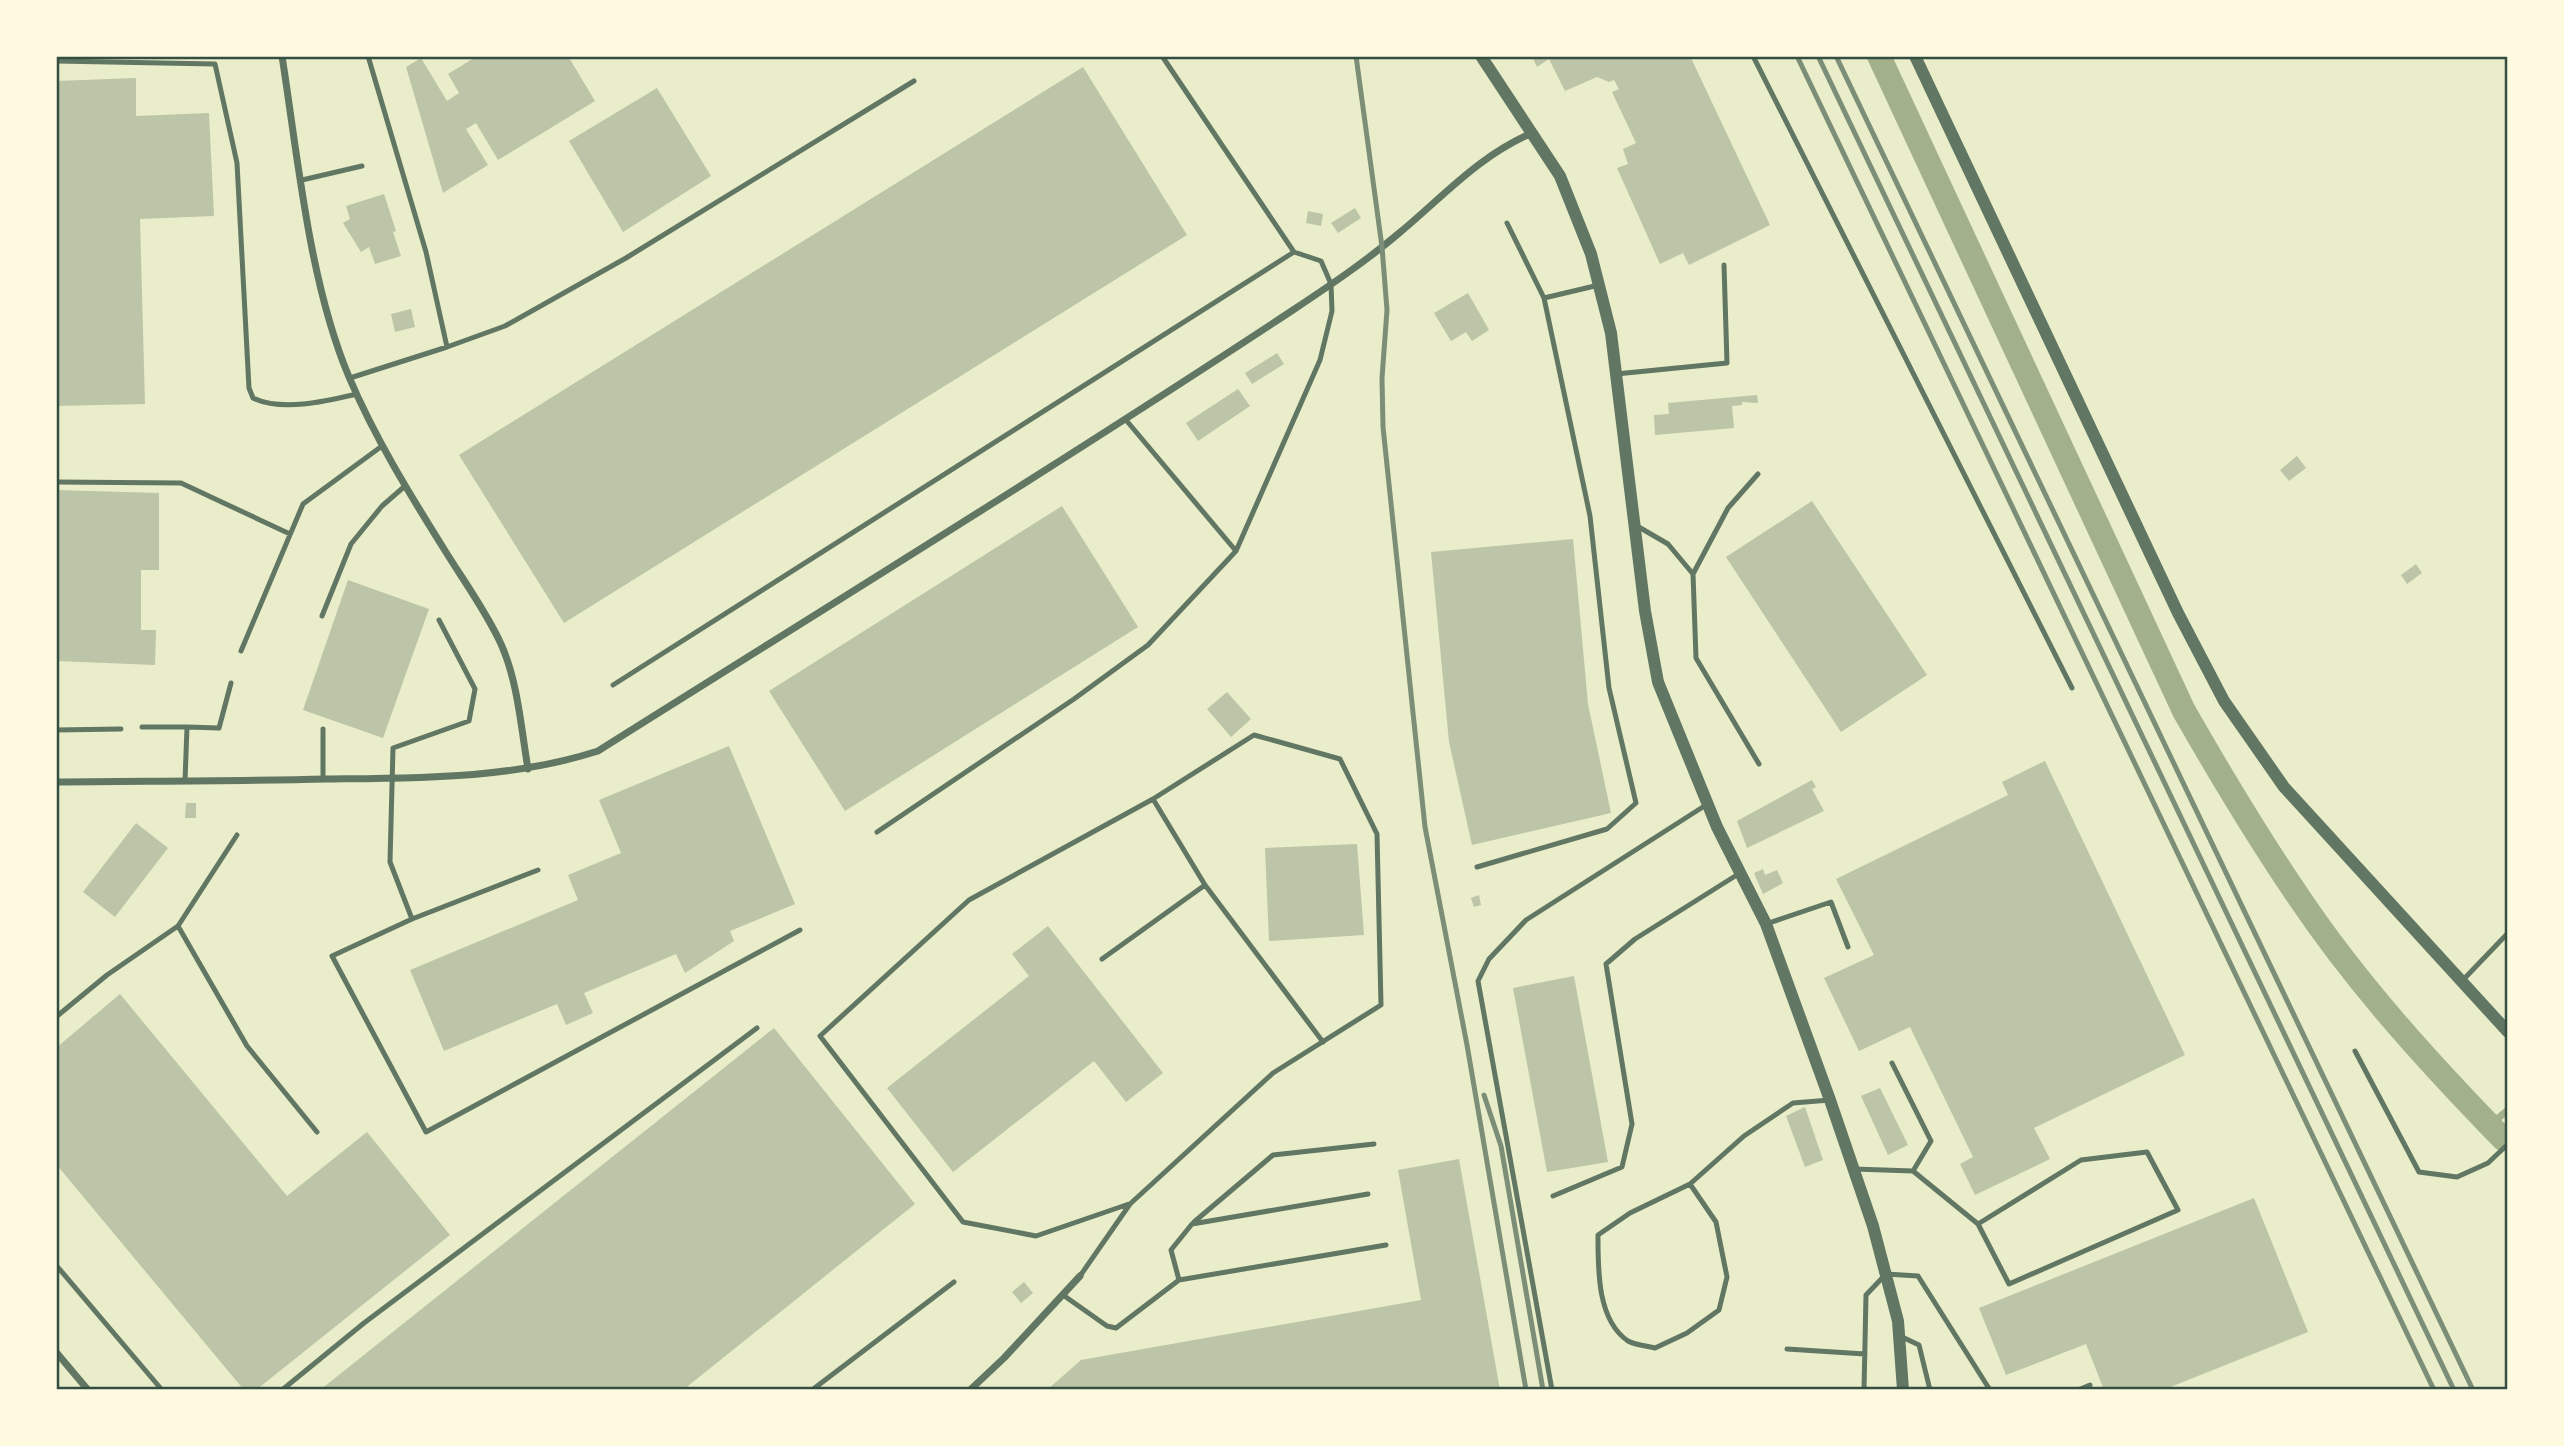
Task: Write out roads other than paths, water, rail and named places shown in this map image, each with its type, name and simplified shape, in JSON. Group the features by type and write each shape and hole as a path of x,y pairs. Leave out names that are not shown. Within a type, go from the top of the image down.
{"street":[{"path":"282,56 313,247 331,328 350,378 382,446 502,646 512,681 528,769"},
{"path":"1481,56 1560,176 1591,254 1611,333 1645,611 1658,682 1717,827 1766,924 1854,1169 1898,1321 1903,1390"},
{"path":"1915,56 2178,613 2224,701 2284,788 2508,1032"},
{"path":"56,782 391,778 498,773 566,761 598,751 1126,420 1331,285 1392,239 1493,152 1533,132"},
{"path":"970,1390 1004,1358 1080,1276"},
{"path":"56,1352 88,1390"}],"lane":[{"path":"368,56 426,252 447,347"},
{"path":"877,832 1074,699 1148,645 1236,551 1320,360 1332,311 1331,285 1321,261 1294,252 1162,56"},
{"path":"1753,56 2072,688"},
{"path":"56,61 215,64 237,163 249,388 253,398 262,403 309,404 357,394"},
{"path":"350,378 505,326 626,258 914,81"},
{"path":"302,180 362,166"},
{"path":"1477,867 1607,828 1636,803 1609,688 1590,516 1544,298 1507,223"},
{"path":"613,685 1294,252"},
{"path":"1616,374 1727,363 1724,265"},
{"path":"1544,298 1599,285"},
{"path":"1126,420 1236,551"},
{"path":"241,652 303,504 382,446"},
{"path":"1758,474 1728,508 1693,573 1696,658 1759,764"},
{"path":"56,482 181,483 290,534"},
{"path":"322,616 351,544 382,506 405,486"},
{"path":"1634,524 1668,544 1693,573"},
{"path":"412,919 390,862 393,748 469,721 475,689 439,620"},
{"path":"142,727 219,727 231,682"},
{"path":"185,781 187,727"},
{"path":"56,730 121,729"},
{"path":"323,729 323,779"},
{"path":"1080,1276 1130,1204 1273,1073 1381,1005 1377,834 1340,759 1254,735 1153,799 968,900 820,1036 963,1222 1036,1236 1130,1204"},
{"path":"1153,799 1205,885 1323,1042"},
{"path":"1552,1390 1478,981 1489,959 1526,920 1707,804"},
{"path":"56,1017 107,975 178,926 237,835"},
{"path":"538,870 412,919 332,956 426,1132 800,930"},
{"path":"1553,1196 1622,1167 1632,1124 1606,964 1635,939 1740,873"},
{"path":"1102,959 1205,885"},
{"path":"1766,924 1831,902 1847,947"},
{"path":"178,926 247,1046 317,1132"},
{"path":"2462,981 2508,933"},
{"path":"282,1390 364,1323 757,1028"},
{"path":"2355,1051 2419,1172 2457,1177 2488,1163 2508,1144"},
{"path":"1892,1063 1931,1141 1913,1171"},
{"path":"1690,1184 1716,1222 1727,1277 1719,1310 1687,1333 1655,1348 1629,1342 1608,1320 1598,1268 1598,1235 1630,1213 1690,1184 1744,1136 1793,1103 1830,1100"},
{"path":"1179,1280 1171,1250 1192,1224 1273,1155 1374,1144"},
{"path":"1854,1169 1913,1171 1978,1224 2009,1284 2178,1210 2147,1152 2081,1160 1978,1224"},
{"path":"1192,1224 1368,1194"},
{"path":"1063,1294 1107,1326 1116,1328 1179,1280 1386,1245"},
{"path":"56,1265 162,1390"},
{"path":"1864,1390 1866,1294 1886,1274 1918,1276 1990,1390"},
{"path":"812,1390 954,1282"},
{"path":"1899,1335 1919,1345 1930,1390"},
{"path":"1787,1349 1865,1354"},
{"path":"2078,1390 2090,1385"}],"waterway":[{"path":"1879,56 2184,711 2239,805 2321,929 2369,992 2503,1139"},
{"path":"2490,1125 2508,1110"}],"railway":[{"path":"1356,56 1382,247 1387,310 1382,378 1383,427 1425,827 1467,1045 1526,1390"},
{"path":"1797,56 2434,1390"},
{"path":"1818,56 2454,1390"},
{"path":"1836,56 2473,1390"},
{"path":"1484,1095 1501,1146 1543,1390"}]}
